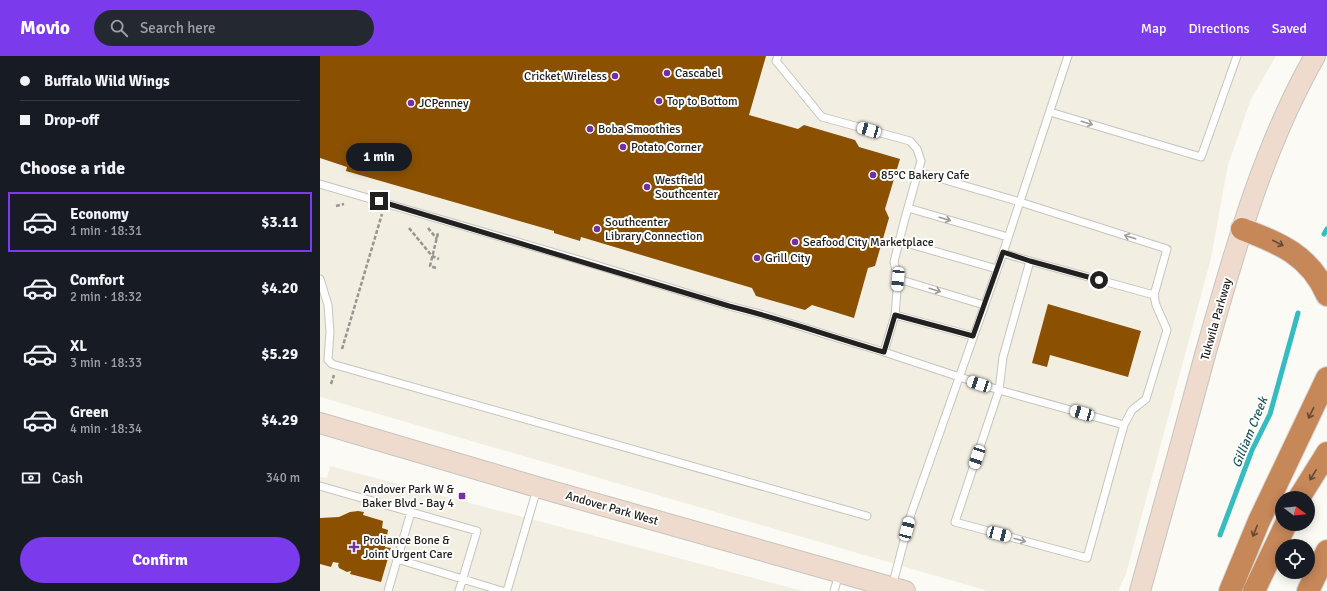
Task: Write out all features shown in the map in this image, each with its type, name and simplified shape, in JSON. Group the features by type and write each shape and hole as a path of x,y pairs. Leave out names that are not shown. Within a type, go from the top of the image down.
{"highway":[{"path":"1242,229 1276,242 1294,253 1311,268 1327,294"},
{"path":"1230,591 1259,521 1327,378"},
{"path":"1303,491 1327,453"},
{"path":"1254,591 1283,531"},
{"path":"1308,591 1327,551"}],"street":[{"name":"Tukwila Parkway","path":"1140,591 1242,229 1276,136 1291,101 1315,56"},
{"name":"Andover Park West","path":"320,422 537,486 898,589"}],"lane":[{"path":"778,56 776,61 822,117 910,141 917,149 921,161 894,262 898,279 895,315 884,352"},
{"path":"898,589 911,514 1003,252 1068,56"},
{"path":"1050,112 1201,157 1237,56"},
{"path":"918,172 1020,202 1168,250 1154,295 1156,305 1167,330 1146,399 1132,410 1124,425 1086,558 955,522 999,390 1003,357 1030,261"},
{"path":"320,184 729,306 764,315 884,352 999,390 1124,425"},
{"path":"908,208 1008,237"},
{"path":"899,241 997,269"},
{"path":"1003,252 1030,261 1154,295"},
{"path":"320,279 328,312 330,332 328,360 332,364 866,516"},
{"path":"898,279 984,305"},
{"path":"895,315 973,336"},
{"path":"320,486 477,531 459,591"},
{"path":"507,591 537,486"},
{"path":"388,591 411,512"},
{"path":"397,560 502,591"},
{"path":"834,591 840,572"}],"path":[{"path":"336,206 344,203"},
{"path":"331,384 382,214"},
{"path":"425,224 437,239"},
{"path":"409,228 432,256 439,259"},
{"path":"436,268 430,266 438,233"}],"shaded area":[{"name":"Westfield Southcenter","path":"320,56 1276,56 1251,99 1228,165 1211,258 1126,574 1118,591 988,591 320,397"},
{"path":"330,466 803,591 320,591 320,477 327,478"}],"building":[{"name":"Westfield Southcenter","path":"320,56 766,56 749,115 798,129 804,125 855,140 859,147 900,159 885,209 889,218 875,266 868,268 854,318 812,305 805,310 756,296 752,288 581,237 580,241 554,233 554,231 346,171 347,167 320,158"},
{"path":"1048,304 1141,331 1128,377 1050,355 1047,367 1032,363"},
{"name":"Proliance Bone & Joint Urgent Care","path":"350,512 364,512 363,515 383,521 382,528 388,530 385,547 391,548 381,582 350,574 351,571 347,572 339,568 339,563 333,562 331,567 320,564 320,518 339,517"}],"waterway":[{"name":"Gilliam Creek","path":"1324,234 1327,229"},
{"name":"Gilliam Creek","path":"1220,535 1252,450 1270,414 1298,313"}],"place":[{"name":"Cascabel","path":"667,73"},
{"name":"Cricket Wireless","path":"615,76"},
{"name":"Top to Bottom","path":"659,101"},
{"name":"JCPenney","path":"411,103"},
{"name":"Boba Smoothies","path":"590,129"},
{"name":"Potato Corner","path":"623,147"},
{"name":"85°C Bakery Cafe","path":"873,175"},
{"name":"Westfield Southcenter","path":"647,187"},
{"name":"Southcenter Library Connection","path":"597,229"},
{"name":"Seafood City Marketplace","path":"795,242"},
{"name":"Grill City","path":"757,258"},
{"name":"Andover Park W & Baker Blvd - Bay 4","path":"462,496"},
{"name":"Proliance Bone & Joint Urgent Care","path":"354,547"}],"route":[{"path":"379,201 884,352 895,315 973,336 1003,252 1099,280"}]}
